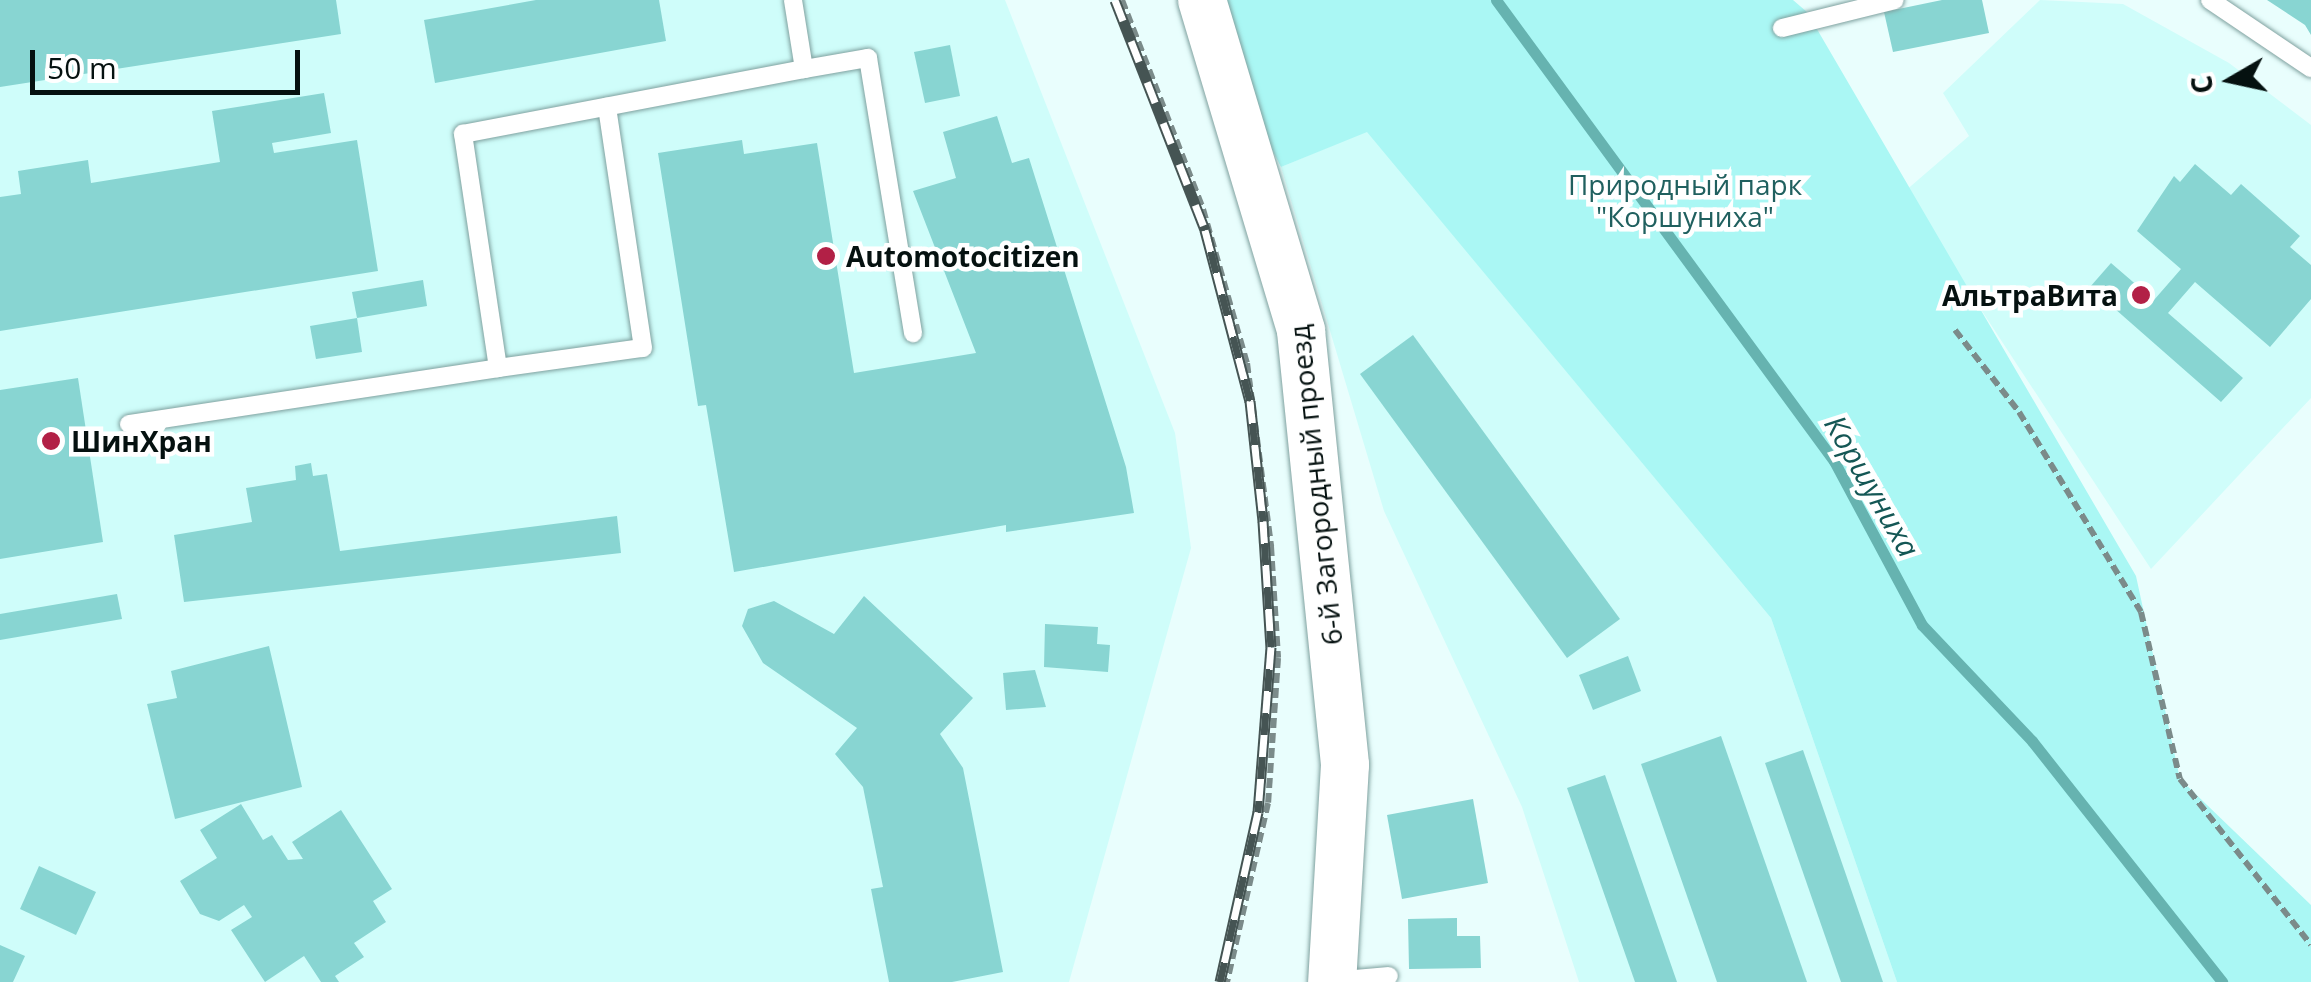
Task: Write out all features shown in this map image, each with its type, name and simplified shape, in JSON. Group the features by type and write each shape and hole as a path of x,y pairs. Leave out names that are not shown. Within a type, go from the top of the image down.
{"street":[{"name":"6-й Загородный проезд","path":"1202,0 1301,331 1345,765 1332,982"}],"lane":[{"path":"794,0 804,69"},
{"path":"1782,28 1895,0"},
{"path":"2210,0 2311,68"},
{"path":"498,368 462,134 868,58 913,332"},
{"path":"129,424 643,348 607,107"},
{"path":"1332,982 1389,976"}],"path":[{"path":"1122,0 1203,209 1247,363 1269,527 1278,658 1268,803 1227,982"},
{"path":"1955,330 2019,412 2141,612 2180,779 2311,945"}],"shaded area":[{"path":"0,0 1005,0 1175,433 1191,548 1069,982 0,982"},
{"name":"АльтраВита","path":"2040,0 2123,4 2229,63 2311,125 2311,398 2151,569 1904,192 1969,136 1943,93"},
{"path":"1367,131 1771,618 1897,982 1579,982 1522,807 1384,511 1281,167"}],"green space":[{"name":"Природный парк \"Коршуниха\"","path":"1196,0 1793,0 1807,12 2136,576 2180,779 2311,905 2311,982 1897,982 1771,618 1367,132 1281,167"}],"building":[{"path":"0,0 336,0 341,34 0,87"},
{"path":"536,0 659,0 666,41 435,83 424,20"},
{"path":"1942,0 1982,0 1989,33 1893,52 1884,12"},
{"path":"2267,0 2311,0 2311,35 2305,25"},
{"path":"950,45 960,96 925,103 914,52"},
{"path":"324,93 331,133 272,143 274,153 357,140 378,271 0,331 0,197 21,194 18,171 88,160 91,183 220,162 212,111"},
{"path":"997,116 1012,163 1029,158 1126,467 1134,513 1006,532 1006,525 734,572 706,405 698,406 658,153 742,140 744,154 817,143 854,373 976,353 913,191 956,178 943,132"},
{"path":"2195,164 2231,195 2241,184 2300,236 2290,247 2311,265 2311,299 2270,347 2195,282 2168,313 2243,378 2221,402 2090,287 2111,263 2154,300 2181,269 2137,231 2174,176 2180,182"},
{"path":"423,280 427,306 357,318 352,292"},
{"path":"357,318 362,352 316,359 310,326"},
{"path":"1413,335 1620,619 1567,658 1360,374"},
{"path":"78,378 103,542 0,559 0,390"},
{"path":"311,463 313,476 327,474 340,551 617,516 621,553 184,602 174,535 252,522 246,488 296,480 295,466"},
{"path":"117,594 122,619 0,640 0,614"},
{"path":"864,596 973,698 940,734 963,768 1003,972 952,982 889,982 871,889 883,887 863,787 835,754 857,728 763,663 742,626 748,609 774,601 834,634"},
{"path":"1045,624 1098,627 1097,644 1110,645 1108,672 1044,667"},
{"path":"269,646 302,787 175,819 147,704 177,698 171,671"},
{"path":"1628,656 1641,691 1593,710 1579,675"},
{"path":"1035,670 1046,707 1006,710 1003,673"},
{"path":"1721,736 1807,982 1717,982 1641,764"},
{"path":"1803,750 1883,982 1841,982 1765,763"},
{"path":"1605,775 1677,982 1635,982 1567,788"},
{"path":"1473,799 1488,883 1402,899 1387,815"},
{"path":"241,804 263,840 272,835 288,860 303,859 292,842 341,810 392,889 373,901 386,922 354,943 364,957 335,976 339,982 321,982 304,956 265,982 231,930 252,917 244,905 219,921 200,914 180,881 217,858 200,830"},
{"path":"39,866 96,892 76,935 20,909"},
{"path":"1457,918 1457,936 1480,936 1481,968 1409,969 1408,919"},
{"path":"0,945 25,956 13,982 0,982"}],"waterway":[{"name":"Коршуниха","path":"1496,0 1834,461 1922,625 2032,741 2222,982"}],"railway":[{"path":"1115,0 1205,230 1250,401 1263,521 1271,647 1258,812 1220,982"}],"place":[{"name":"Automotocitizen","path":"826,256"},
{"name":"АльтраВита","path":"2141,295"},
{"name":"ШинХран","path":"51,441"}]}
